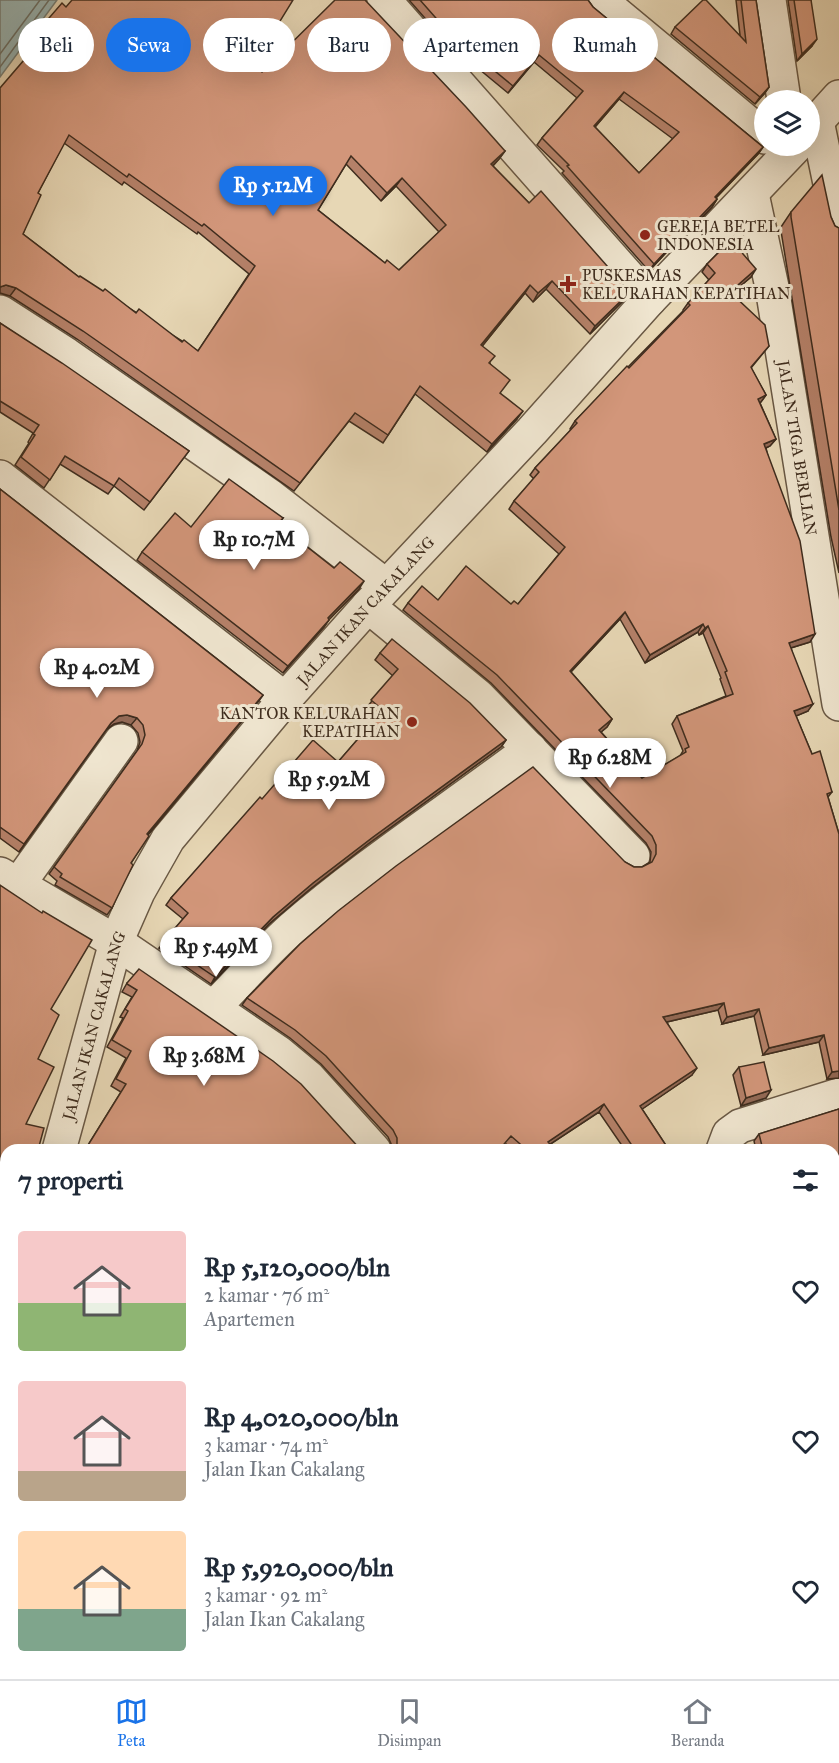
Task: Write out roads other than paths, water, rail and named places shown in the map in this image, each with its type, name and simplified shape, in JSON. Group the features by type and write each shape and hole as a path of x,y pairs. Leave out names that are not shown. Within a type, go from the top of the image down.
{"street":[{"path":"384,0 649,300"},
{"path":"600,0 754,113"},
{"path":"769,0 782,90"},
{"name":"JALAN IKAN CAKALANG","path":"820,115 839,97"},
{"name":"JALAN IKAN CAKALANG","path":"61,1144 116,942 138,892 168,839 285,699 377,596 532,430 649,300 752,194 781,156"},
{"path":"800,156 839,227"},
{"name":"JALAN TIGA BERLIAN","path":"752,194 772,287 839,704"},
{"path":"0,312 67,355 270,496 377,596 478,696 633,856"},
{"path":"0,477 285,699"},
{"path":"121,741 9,880 116,942 279,1053 309,1078 369,1144"},
{"path":"214,1007 278,941 308,915 405,839 471,794 530,749"},
{"path":"725,1144 729,1134 740,1126 839,1095"}],"water":[{"path":"0,0 57,0 44,18 18,18 18,53 0,77"}],"place":[{"name":"GEREJA BETEL INDONESIA","path":"645,235"},
{"name":"PUSKESMAS KELURAHAN KEPATIHAN","path":"568,284"},
{"name":"KANTOR KELURAHAN KEPATIHAN","path":"412,722"}]}
